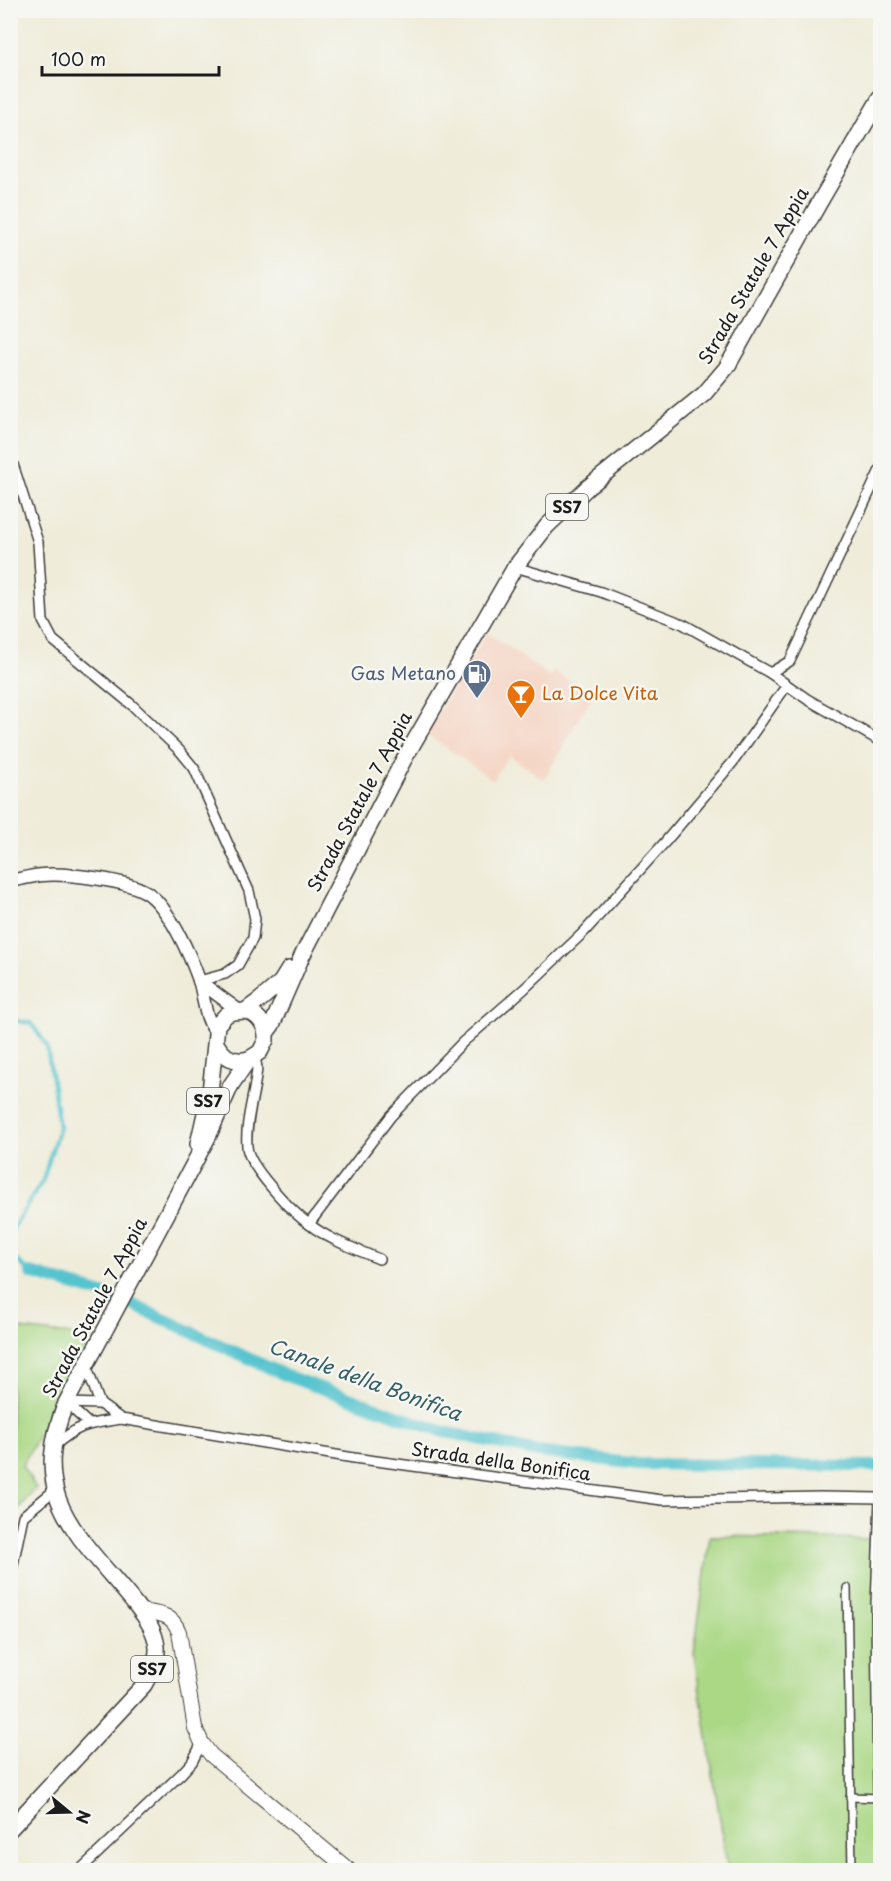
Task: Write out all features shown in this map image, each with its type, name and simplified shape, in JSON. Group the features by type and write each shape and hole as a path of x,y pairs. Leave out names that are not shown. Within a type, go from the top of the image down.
{"main road":[{"name":"Strada Statale 7 Appia","path":"10,1829 144,1685 154,1666 158,1649 153,1629 141,1611 84,1544 66,1518 57,1498 52,1448 66,1403 208,1137 231,1085 264,1046 266,1033 272,1025 302,956 403,761 515,567 547,526 613,467 704,394 728,367 818,204 880,98"},
{"name":"Strada Statale 7 Appia","path":"196,1156 210,1092 216,1038 221,1020 232,1012 241,1010 280,982 302,956"},
{"path":"241,1010 257,1016 266,1033"},
{"path":"216,1038 220,1050 230,1059 243,1061 252,1058"},
{"path":"141,1611 163,1614 176,1622 195,1728 211,1755 349,1870"}],"street":[{"path":"10,455 38,542 43,621 52,640 132,705 180,750 194,768 249,891 255,919 253,938 247,952 238,965 225,974 199,981"},
{"path":"770,673 790,661 880,470"},
{"path":"515,567 601,592 683,624 770,673 880,741"},
{"path":"309,1224 391,1116 463,1042 584,933 666,841 733,762 787,685"},
{"path":"10,881 43,875 61,875 117,882 138,887 158,902 168,917 199,981 208,1021 216,1038"},
{"path":"199,981 241,1010"},
{"path":"252,1058 257,1068 246,1148 256,1168 309,1224 379,1259"},
{"path":"86,1365 100,1404"},
{"path":"66,1403 100,1404 121,1419"},
{"path":"66,1403 89,1424"},
{"path":"52,1448 72,1431 89,1424 121,1419"},
{"name":"Strada della Bonifica","path":"121,1419 354,1458 662,1500 880,1498"},
{"path":"10,1579 23,1516 56,1489"},
{"path":"850,1797 879,1798 880,1498"},
{"path":"847,1588 852,1870"},
{"path":"81,1870 181,1774 192,1762 202,1743"}],"shaded area":[{"path":"487,633 550,676 554,671 592,696 544,780 509,755 493,780 426,734"}],"green space":[{"path":"11,1328 91,1337 22,1466 36,1488 11,1517"},
{"path":"710,1536 880,1539 880,1870 728,1870 694,1654"}],"waterway":[{"path":"10,1020 31,1023 47,1046 59,1127 43,1180 13,1228 10,1239"},
{"path":"10,1249 14,1258 31,1273"},
{"name":"Canale della Bonifica","path":"31,1273 120,1299 287,1376 441,1431 538,1452 638,1464 880,1466"}],"place":[{"name":"Gas Metano","path":"477,700"},
{"name":"La Dolce Vita","path":"521,720"}]}
